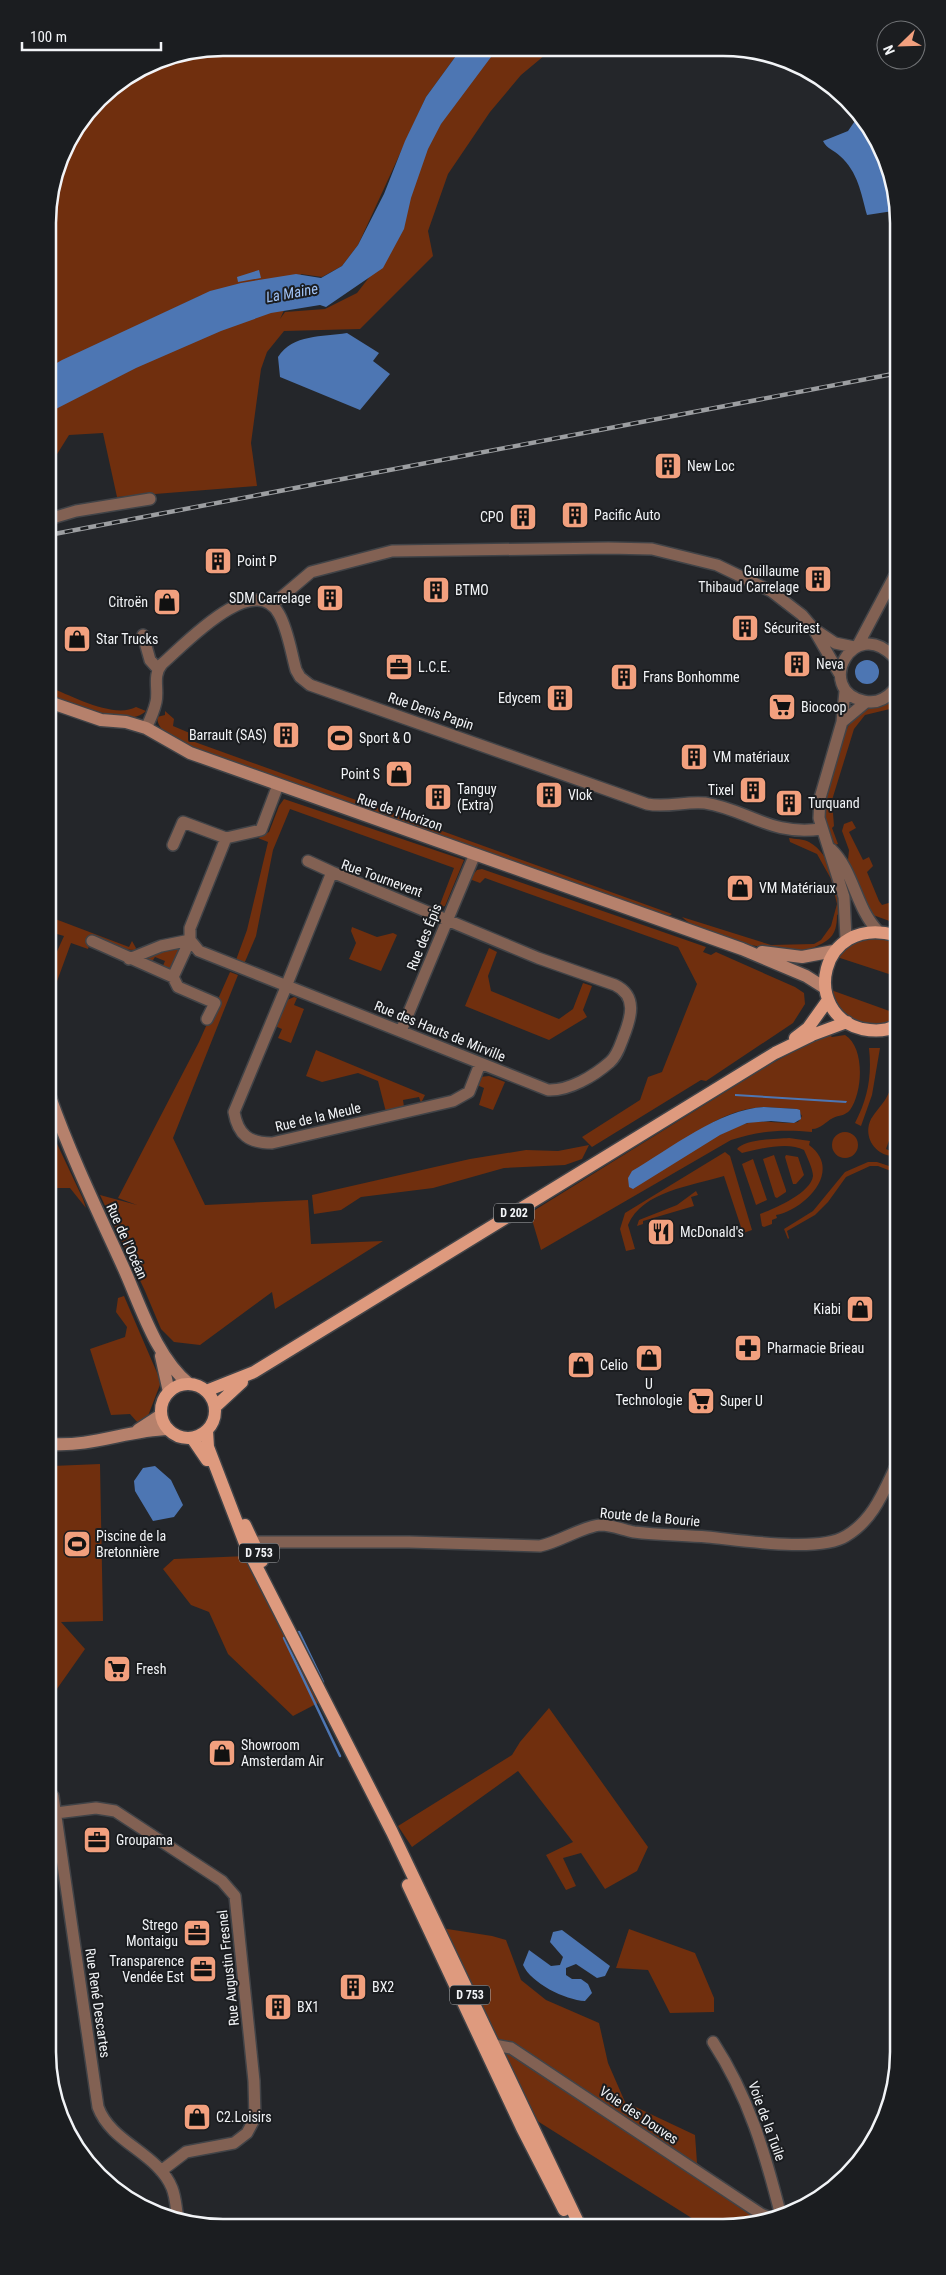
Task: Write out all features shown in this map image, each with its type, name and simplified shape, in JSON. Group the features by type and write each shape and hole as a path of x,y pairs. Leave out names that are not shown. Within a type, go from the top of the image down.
{"main road":[{"name":"Rue de l'Horizon","path":"57,705 101,720 126,722 146,728 190,753 742,949"},
{"path":"826,994 826,968 834,951 846,939 862,932 878,931 890,934"},
{"path":"742,949 792,957 813,956 834,951"},
{"path":"742,949 806,976 826,994 835,1011 847,1022 869,1030 890,1028"},
{"name":"D 202","path":"775,1053 808,1028 826,994"},
{"name":"D 202","path":"214,1407 254,1372 775,1053 812,1035 847,1022"},
{"name":"Rue de l'Océan","path":"57,1115 70,1153"},
{"name":"Rue de l'Océan","path":"57,1129 70,1153 157,1341 176,1373 189,1384"},
{"name":"Rue de l'Océan","path":"157,1341 169,1392"},
{"name":"D 202","path":"206,1391 254,1372"},
{"path":"189,1384 206,1391 214,1407 212,1423 207,1430 192,1438 183,1438 168,1429 161,1415 161,1406 169,1392 182,1385 189,1384"},
{"path":"136,1432 161,1415"},
{"path":"56,1444 88,1443 136,1432 168,1429"},
{"name":"D 753","path":"207,1430 208,1448 220,1480 250,1545 346,1744 392,1832 489,2046 576,2219"},
{"name":"D 753","path":"192,1438 220,1480"},
{"name":"D 753","path":"489,2046 522,2128 570,2219"}],"street":[{"path":"57,517 76,511 150,499"},
{"path":"158,669 231,606 256,601 272,605 311,572 392,551 608,548 670,552 717,565 752,580 802,614 813,628 840,673 845,691 842,722 820,798 821,829 830,849 844,898 846,939"},
{"path":"840,673 842,661 856,646 890,584"},
{"name":"Rue Denis Papin","path":"272,605 279,613 296,670 300,677 310,685 647,804 666,807 706,804 787,830 821,829"},
{"path":"872,616 888,649"},
{"path":"813,628 835,643 856,646 867,643 888,649"},
{"path":"143,635 150,660 158,669 156,701 146,728"},
{"path":"845,691 854,699 866,702 876,702 890,694"},
{"path":"842,722 866,702"},
{"path":"174,845 183,822 226,838 261,830 278,785"},
{"path":"173,977 190,940 190,928 226,838"},
{"path":"830,849 841,859 863,912 878,931"},
{"name":"Rue des Épis","path":"401,1032 474,854"},
{"path":"308,861 332,872"},
{"name":"Rue Tournevent","path":"287,985 332,872 448,919"},
{"name":"Rue des Hauts de Mirville","path":"190,940 199,951 548,1090 566,1088 611,1061 631,1019 631,1005 623,989 615,984 538,958 448,919"},
{"path":"129,958 161,946 190,940"},
{"path":"92,941 173,977 178,987 215,1003 207,1020"},
{"name":"Rue de la Meule","path":"287,985 234,1112 236,1123 242,1135 251,1140 272,1143 453,1102 469,1092 480,1064"},
{"name":"Route de la Bourie","path":"250,1545 361,1541 540,1546 592,1527 608,1525 635,1532 787,1543 823,1543 846,1537 867,1520 879,1503 889,1481"},
{"name":"Rue Augustin Fresnel","path":"56,1813 96,1808 115,1811 222,1881 235,1896 256,2118 247,2133 234,2143 186,2152 161,2171"},
{"name":"Rue René Descartes","path":"56,1814 98,2107 102,2118 109,2127 161,2171"},
{"name":"Voie de la Tuile","path":"713,2042 732,2070 744,2094 779,2209"},
{"name":"Voie des Douves","path":"489,2046 511,2048 762,2214"},
{"path":"161,2171 172,2187 177,2212"}],"shaded area":[{"path":"485,56 543,56 521,75 490,112 448,174 428,231 433,256 360,329 284,331 267,352 261,369 251,443 257,486 117,497 103,433 69,435 57,454 57,398 191,331 202,295 57,364 57,212 62,180 73,149 91,121 105,105 130,84 149,73 180,62 212,57 456,57 426,97 358,245 342,266 322,277 301,274 280,319 285,312 325,309 357,293 381,262 432,130"},
{"path":"57,690 105,708 127,710 136,707 146,711 137,716 126,718 99,715 57,702"},
{"path":"890,704 890,709 865,715 854,729 832,800 834,826 832,828 838,844 835,845 826,826 823,805 843,737 855,714 861,709"},
{"path":"165,711 174,719 173,726 192,734 192,741 672,914 667,917 183,744 166,734 160,727 157,717 165,715"},
{"path":"284,799 464,860 445,906 439,907 454,868 290,809 273,850 256,936 244,964 236,960 247,930 268,842 258,838 269,832 279,806"},
{"path":"852,821 856,828 849,832 863,860 869,857 873,866 867,872 879,901 882,905 890,903 890,921 873,915 866,907 848,860 849,850 842,831 844,824"},
{"path":"789,838 807,841 817,848 823,855 832,874 841,913 837,915 835,928 827,941 810,949 810,952 761,947 724,939 708,933 693,926 682,917 771,945 814,944 821,940 831,926 837,904 831,879 817,854 790,842"},
{"path":"482,869 706,947 703,952 711,955 716,952 795,987 804,993 805,1004 793,1023 706,1081 701,1080 592,1147 582,1137 640,1100 648,1077 662,1072 697,984 678,947 485,878 480,883 472,880 472,876 477,870"},
{"path":"57,920 129,947 132,941 136,948 135,950 117,949 92,937 88,949 71,943 57,982 57,952 64,936 57,934"},
{"path":"352,927 377,937 393,933 397,935 381,971 349,959 356,943 351,931"},
{"path":"863,937 890,940 890,974 837,957 847,946"},
{"path":"177,947 180,949 170,971 162,968 165,961 155,957 151,963 147,960 148,956"},
{"path":"489,948 497,952 488,976 491,991 559,1019 573,1009 583,983 592,986 583,1010 587,1017 549,1040 465,1006"},
{"path":"230,972 238,975 173,1138 205,1205 308,1200 311,1244 383,1241 275,1309 272,1292 200,1345 174,1342 161,1329 100,1195 137,1205 118,1198 199,1042"},
{"path":"831,990 890,1011 890,1022 873,1025 855,1022 847,1017 835,1001"},
{"path":"294,997 297,998 294,1005 304,1009 291,1043 278,1038 282,1029 275,1026 285,1001"},
{"path":"827,1033 832,1037 845,1035 856,1049 859,1059 858,1092 850,1110 818,1128 812,1129 812,1132 771,1132 731,1140 541,1250 530,1213 769,1065","holes":["764,1107 797,1109 802,1116 798,1122 754,1122 736,1127 689,1152 633,1189 692,1136 726,1116 744,1110"]},
{"path":"869,1048 880,1048 872,1095 861,1126 855,1123 868,1087 870,1068"},
{"path":"316,1050 425,1095 421,1103 419,1097 403,1100 404,1107 386,1112 378,1081 358,1073 322,1082 306,1076"},
{"path":"489,1076 505,1082 493,1110 479,1105 484,1088 477,1085 480,1077"},
{"path":"890,1092 890,1139 886,1149 889,1151 889,1155 882,1153 872,1145 868,1133 871,1119"},
{"path":"845,1132 854,1136 858,1145 854,1154 845,1158 836,1154 832,1145 836,1136"},
{"path":"789,1138 810,1141 809,1145 819,1155 823,1166 821,1177 816,1188 808,1198 787,1212 776,1215 777,1218 772,1220 772,1224 764,1227 762,1226 760,1214 791,1200 806,1188 813,1176 811,1167 804,1150 797,1147 782,1146 742,1153 737,1149 754,1141"},
{"path":"56,1143 86,1208 70,1188 56,1188"},
{"path":"589,1145 582,1159 565,1165 504,1168 433,1188 361,1197 341,1210 314,1214 312,1195 470,1159 526,1150 558,1151"},
{"path":"725,1152 730,1156 752,1230 743,1233 724,1176 683,1187 656,1197 644,1204 628,1225 635,1249 626,1251 620,1229 625,1213"},
{"path":"774,1155 786,1190 777,1198 775,1197 763,1159"},
{"path":"786,1155 798,1157 804,1175 796,1184 793,1184"},
{"path":"753,1159 767,1200 756,1205 742,1164"},
{"path":"868,1162 877,1162 889,1166 889,1170 878,1166 870,1166 846,1177 828,1202 815,1215 787,1231 788,1239 784,1229 813,1211 845,1172"},
{"path":"696,1191 698,1195 691,1197 694,1206 643,1221 643,1224 637,1226 639,1220 677,1205"},
{"path":"124,1296 161,1382 148,1416 138,1423 130,1414 111,1415 90,1349 125,1337 127,1327 116,1312 118,1298"},
{"name":"Piscine de la Bretonnière","path":"100,1464 103,1621 61,1622 85,1649 56,1690 56,1466"},
{"path":"247,1556 318,1703 293,1716 228,1654 209,1612 191,1605 163,1569 174,1559"},
{"path":"549,1708 648,1847 637,1871 605,1889 581,1853 563,1858 576,1886 566,1890 546,1855 573,1842 518,1771 412,1847 398,1826 512,1755 520,1742"},
{"path":"441,1928 506,1940 521,1980 546,2000 599,2023 608,2063 625,2102 695,2135 697,2163 763,2214 723,2219 693,2219 531,2117"},
{"path":"629,1929 695,1953 714,1998 714,2012 670,2013 648,1970 616,1968"}],"water":[{"name":"La Maine","path":"491,56 441,124 428,149 411,198 404,229 383,268 326,307 320,305 271,313 221,331 136,368 57,408 57,363 62,360 210,291 241,283 296,274 321,278 342,266 358,245 384,194 405,141 426,97 456,57"},
{"path":"855,121 877,159 884,180 889,212 867,215 861,191 851,169 823,141 848,131"},
{"path":"259,270 261,278 238,282 237,277"},
{"path":"347,333 379,353 373,361 390,374 360,410 280,377 278,357 292,344 318,336"},
{"path":"867,660 875,664 879,672 875,680 867,684 859,680 855,672 859,664"},
{"path":"735,1094 847,1101 846,1103 735,1096"},
{"path":"764,1107 797,1109 800,1110 801,1119 794,1123 771,1121 747,1123 720,1135 633,1189 629,1187 628,1178 632,1171 696,1132 730,1115 747,1109"},
{"path":"155,1466 171,1480 183,1505 174,1517 153,1521 135,1491 134,1481 143,1468"},
{"path":"562,1930 610,1966 605,1976 597,1978 576,1964 566,1968 566,1975 572,1979 581,1979 588,1984 592,1993 585,2001 559,1994 541,1984 527,1972 523,1965 529,1950 551,1966 560,1965 563,1957 550,1942 553,1932"}],"waterway":[{"path":"299,1632 323,1682"},
{"path":"284,1638 340,1756"}],"railway":[{"path":"57,534 890,375"}],"place":[{"name":"New Loc","path":"668,466"},
{"name":"Pacific Auto","path":"575,515"},
{"name":"CPO","path":"523,517"},
{"name":"Point P","path":"218,561"},
{"name":"Guillaume Thibaud Carrelage","path":"818,579"},
{"name":"BTMO","path":"436,590"},
{"name":"SDM Carrelage","path":"330,598"},
{"name":"Citroën","path":"167,602"},
{"name":"Sécuritest","path":"745,628"},
{"name":"Star Trucks","path":"77,639"},
{"name":"Neva","path":"797,664"},
{"name":"L.C.E.","path":"399,667"},
{"name":"Frans Bonhomme","path":"624,677"},
{"name":"Edycem","path":"560,698"},
{"name":"Biocoop","path":"782,707"},
{"name":"Barrault (SAS)","path":"286,735"},
{"name":"Sport & O","path":"340,738"},
{"name":"VM matériaux","path":"694,757"},
{"name":"Point S","path":"399,774"},
{"name":"Tixel","path":"753,790"},
{"name":"Vlok","path":"549,795"},
{"name":"Tanguy (Extra)","path":"438,797"},
{"name":"Turquand","path":"789,803"},
{"name":"VM Matériaux","path":"740,888"},
{"name":"McDonald's","path":"661,1232"},
{"name":"Kiabi","path":"860,1309"},
{"name":"Pharmacie Brieau","path":"748,1348"},
{"name":"U Technologie","path":"649,1358"},
{"name":"Celio","path":"581,1365"},
{"name":"Super U","path":"701,1401"},
{"name":"Piscine de la Bretonnière","path":"77,1544"},
{"name":"Fresh","path":"117,1669"},
{"name":"Showroom Amsterdam Air","path":"222,1753"},
{"name":"Groupama","path":"97,1840"},
{"name":"Strego Montaigu","path":"197,1933"},
{"name":"Transparence Vendée Est","path":"203,1969"},
{"name":"BX2","path":"353,1987"},
{"name":"BX1","path":"278,2007"},
{"name":"C2.Loisirs","path":"197,2117"}]}
